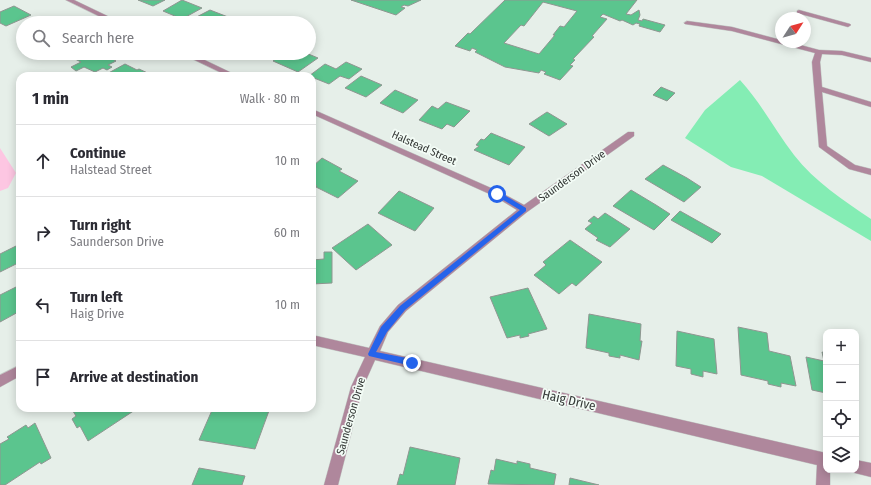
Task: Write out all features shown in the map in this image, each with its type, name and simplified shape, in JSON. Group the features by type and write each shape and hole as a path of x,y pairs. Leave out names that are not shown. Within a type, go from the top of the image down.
{"street":[{"path":"69,0 104,16"},
{"path":"811,15 848,25"},
{"path":"687,23 732,29 819,52 842,53 871,60"},
{"path":"819,52 816,62 823,147 839,160 865,172 871,172"},
{"path":"199,60 225,72"},
{"path":"818,88 871,105"},
{"name":"Halstead Street","path":"316,113 497,194 524,210"},
{"name":"Saunderson Drive","path":"331,485 357,387 371,354 384,330 402,308 524,210 631,134"},
{"name":"Haig Drive","path":"316,341 823,460"},
{"path":"0,381 16,372"},
{"path":"859,468 871,470"},
{"path":"823,485 824,473"}],"shaded area":[{"path":"740,80 755,98 787,146 802,165 830,190 871,219 871,241 762,176 731,167 685,138 705,110"},
{"path":"0,148 16,173 8,188 0,191"}],"building":[{"path":"138,0 165,0 153,6"},
{"path":"182,0 202,8 187,16 175,16 163,11"},
{"path":"351,0 421,0 408,6 404,5 401,7 405,8 396,15"},
{"path":"505,0 637,0 626,14 631,15 639,10 640,15 638,20 642,21 643,19 665,25 660,32 639,26 640,24 636,23 633,25 603,14 600,17 607,19 592,36 594,37 573,59 575,60 570,65 573,66 560,80 544,74 546,72 541,70 539,73 505,67 475,52 477,50 472,48 470,51 455,46 468,33 470,34","holes":["543,2 577,11 564,27 560,26 553,35 555,35 539,54 504,43 521,25 524,26"]},
{"path":"14,6 31,15 16,16 16,22 6,26 0,23 0,12"},
{"path":"210,10 225,16 198,16"},
{"path":"77,60 116,61 108,65 112,67 107,70 103,68 95,72 84,67 76,71 71,67 81,62"},
{"path":"274,60 315,60 298,72 273,61"},
{"path":"346,62 362,69 349,79 340,76 329,84 316,79 316,72 314,72 325,64 336,69"},
{"path":"125,64 137,70 139,69 145,72 110,72"},
{"path":"361,76 382,85 366,97 345,88"},
{"path":"661,87 675,93 667,101 653,95"},
{"path":"395,90 418,100 403,113 380,103"},
{"path":"446,102 470,111 454,127 447,124 442,129 419,120 432,106 438,109"},
{"path":"547,112 567,124 549,136 529,124"},
{"path":"491,133 525,147 509,165 474,150 479,146 476,145 481,139 484,140"},
{"path":"322,158 342,169 339,171 358,181 338,198 316,187 316,163"},
{"path":"663,165 701,187 684,202 645,179"},
{"path":"631,190 670,214 654,230 613,206"},
{"path":"399,191 434,208 415,231 378,213"},
{"path":"680,211 721,234 712,243 671,220"},
{"path":"605,213 630,229 610,247 596,240 598,238 585,229 592,223 588,221 594,216 598,219"},
{"path":"368,224 392,245 356,270 332,248"},
{"path":"570,240 602,262 576,286 572,283 559,294 534,275 546,265 543,262"},
{"path":"16,246 16,264 0,272 0,254"},
{"path":"324,252 332,252 332,283 316,284 316,260 324,259"},
{"path":"16,287 16,313 0,322 0,295"},
{"path":"528,288 547,329 528,334 529,336 520,338 520,335 507,338 490,297"},
{"path":"589,314 641,324 640,341 642,341 639,360 620,355 620,358 609,356 609,353 586,348"},
{"path":"738,327 767,333 769,351 790,356 796,386 781,383 781,387 768,384 768,381 741,375"},
{"path":"677,331 714,339 717,374 703,371 703,377 691,374 691,369 676,366"},
{"path":"806,357 823,361 823,392 812,390"},
{"path":"74,412 132,412 88,441 80,426 77,428 72,419 76,416"},
{"path":"211,412 269,412 255,449 199,440"},
{"path":"35,423 51,458 41,464 40,462 5,485 0,485 0,444 9,439 7,437 26,425 28,428"},
{"path":"410,447 460,458 455,485 397,485 400,474 403,475"},
{"path":"496,459 517,464 517,461 530,464 530,468 556,474 554,485 488,484 491,470 494,471"},
{"path":"199,468 245,476 242,485 192,485"},
{"path":"570,478 599,485 569,485"}],"route":[{"path":"412,363 371,354 384,330 402,308 524,210 497,194"}]}
